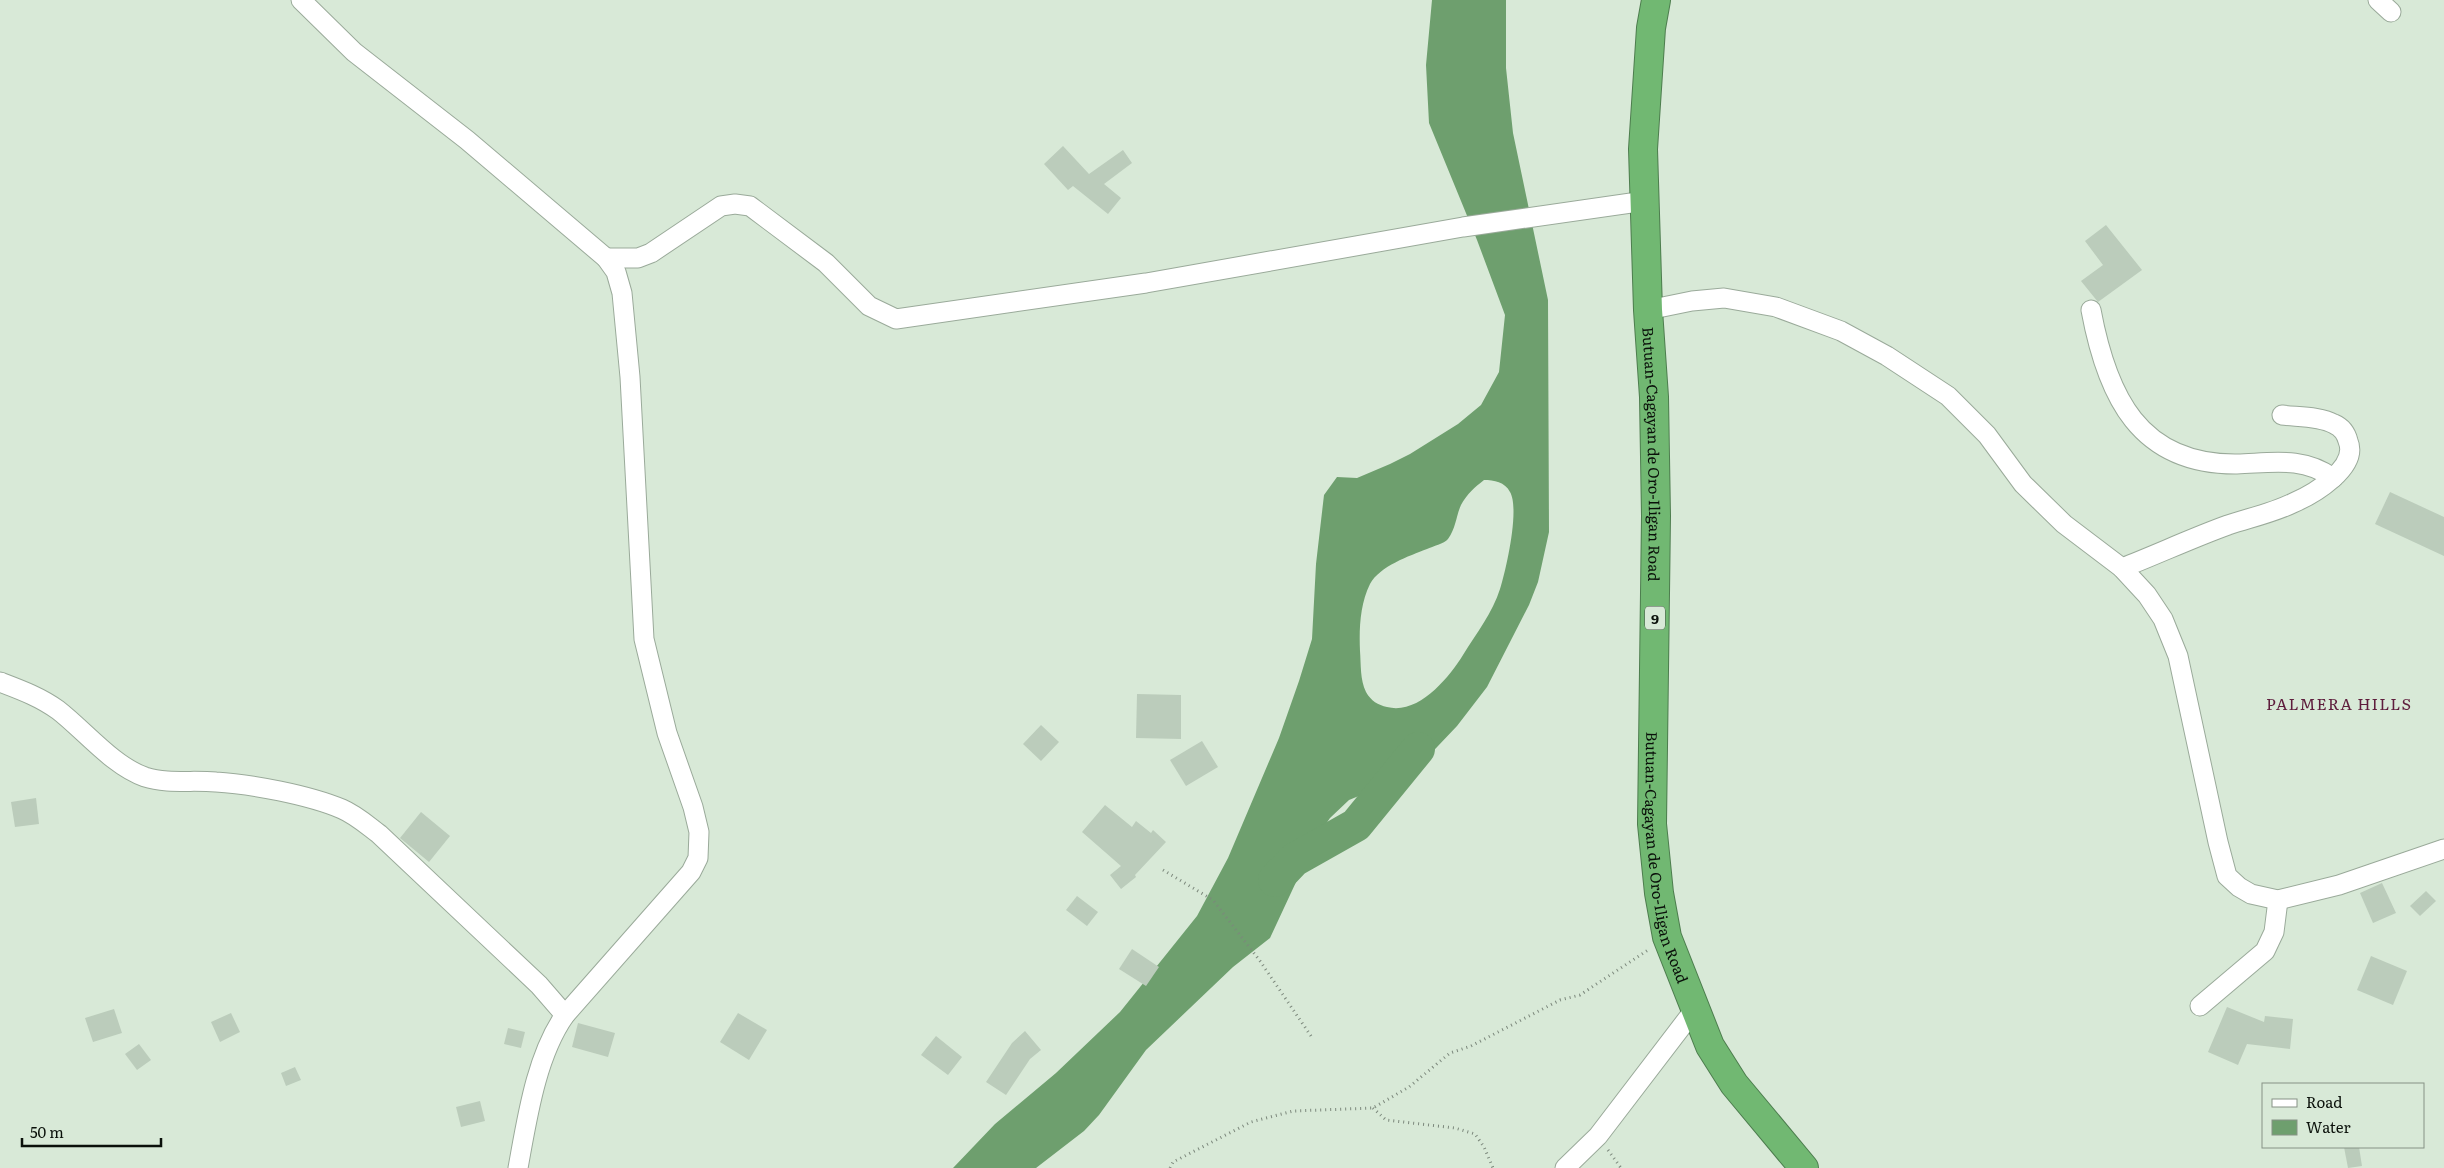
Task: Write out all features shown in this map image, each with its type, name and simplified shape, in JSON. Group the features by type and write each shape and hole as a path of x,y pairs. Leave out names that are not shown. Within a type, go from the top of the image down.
{"highway":[{"name":"Butuan-Cagayan de Oro-Iligan Road","path":"1656,0 1651,28 1643,149 1648,310 1654,397 1656,467 1652,824 1659,893 1667,937 1710,1046 1734,1084 1804,1168"}],"street":[{"path":"302,0 354,52 467,140 606,258 616,272 622,293 630,377 644,639 667,733 693,807 699,832 699,850 698,858 691,872 565,1015 553,1032 542,1056 518,1168"},
{"path":"606,258 638,258 651,253 720,206 735,204 750,206 826,263 869,306 896,319 1146,283 1536,215 1645,201"},
{"path":"1648,310 1692,301 1724,298 1776,307 1841,331 1919,376 1948,396 1986,435 2023,484 2057,518 2122,568 2147,595 2162,619 2178,656 2218,842 2228,876 2239,887 2251,894 2278,900 2340,885 2444,849"},
{"path":"2091,310 2107,370 2125,408 2140,430 2151,439 2175,452 2206,462 2238,464 2280,460 2314,467 2332,478"},
{"path":"2122,568 2227,526 2293,503 2332,478 2345,466 2350,456 2351,447 2346,434 2332,422 2282,414"},
{"path":"0,682 32,694 58,710 125,766 142,776 168,781 225,782 270,790 326,803 358,817 380,834 539,985 565,1015"},
{"path":"2200,1006 2264,951 2274,932 2278,900"},
{"path":"1565,1168 1598,1136 1695,1009"}],"path":[{"path":"1163,870 1212,900 1254,955 1313,1039"},
{"path":"1170,1168 1173,1162 1251,1122 1293,1112 1373,1108 1409,1087 1450,1053 1471,1046 1560,1000 1580,995 1667,937"},
{"path":"1373,1108 1386,1120 1455,1128 1475,1134 1484,1147 1493,1168"}],"water":[{"path":"1432,0 1506,0 1506,68 1513,133 1548,300 1549,532 1538,582 1529,605 1487,687 1457,726 1419,766 1398,780 1349,800 1330,818 1317,837 1270,938 1233,967 1146,1050 1099,1115 1084,1131 1036,1168 953,1168 995,1124 1056,1073 1120,1012 1197,916 1228,858 1279,738 1312,639 1316,564 1324,495 1337,477 1357,478 1390,464 1410,454 1458,424 1481,405 1499,372 1505,315 1477,240 1429,123 1426,65","holes":["1484,480 1499,482 1505,486 1513,500 1514,512 1511,540 1506,568 1497,598 1484,623 1457,664 1431,693 1410,706 1399,708 1378,704 1366,692 1361,667 1361,617 1364,600 1370,584 1381,572 1396,562 1446,541 1453,531 1463,501"]}],"building":[{"path":"1063,146 1089,174 1123,150 1132,163 1104,184 1121,198 1108,214 1073,186 1068,190 1044,164"},
{"path":"2106,225 2142,270 2098,302 2081,281 2103,265 2085,241"},
{"path":"2390,492 2444,517 2444,556 2375,524"},
{"path":"1137,694 1181,695 1181,739 1136,738"},
{"path":"1041,725 1059,742 1041,761 1023,744"},
{"path":"1202,741 1218,767 1186,786 1170,760"},
{"path":"36,798 39,824 15,827 11,802"},
{"path":"1105,805 1132,827 1136,821 1151,833 1153,830 1166,842 1135,875 1136,877 1121,889 1110,875 1121,866 1082,832"},
{"path":"421,812 450,836 429,862 400,838"},
{"path":"2382,883 2396,913 2373,923 2360,893"},
{"path":"2426,891 2436,901 2420,916 2410,906"},
{"path":"1077,896 1098,912 1087,926 1066,910"},
{"path":"1132,949 1159,967 1146,986 1119,969"},
{"path":"2371,956 2407,971 2393,1005 2357,990"},
{"path":"2227,1007 2264,1022 2265,1016 2293,1019 2290,1049 2247,1044 2238,1065 2208,1052"},
{"path":"114,1009 122,1033 93,1042 85,1018"},
{"path":"231,1013 240,1032 220,1042 211,1022"},
{"path":"738,1013 767,1030 749,1060 720,1042"},
{"path":"578,1023 615,1033 608,1057 572,1047"},
{"path":"508,1028 525,1032 521,1048 504,1044"},
{"path":"1025,1031 1041,1050 1030,1059 1006,1095 986,1082 1012,1043"},
{"path":"936,1036 962,1057 948,1075 921,1055"},
{"path":"139,1044 151,1060 137,1070 125,1054"},
{"path":"295,1067 301,1080 286,1086 281,1073"},
{"path":"480,1101 485,1121 461,1127 456,1107"},
{"path":"2344,1148 2359,1148 2362,1166 2348,1168"}],"waterway":[{"path":"1275,880 1294,860 1356,825 1418,749"}],"district":[{"name":"PALMERA HILLS","path":"2339,703"}]}
